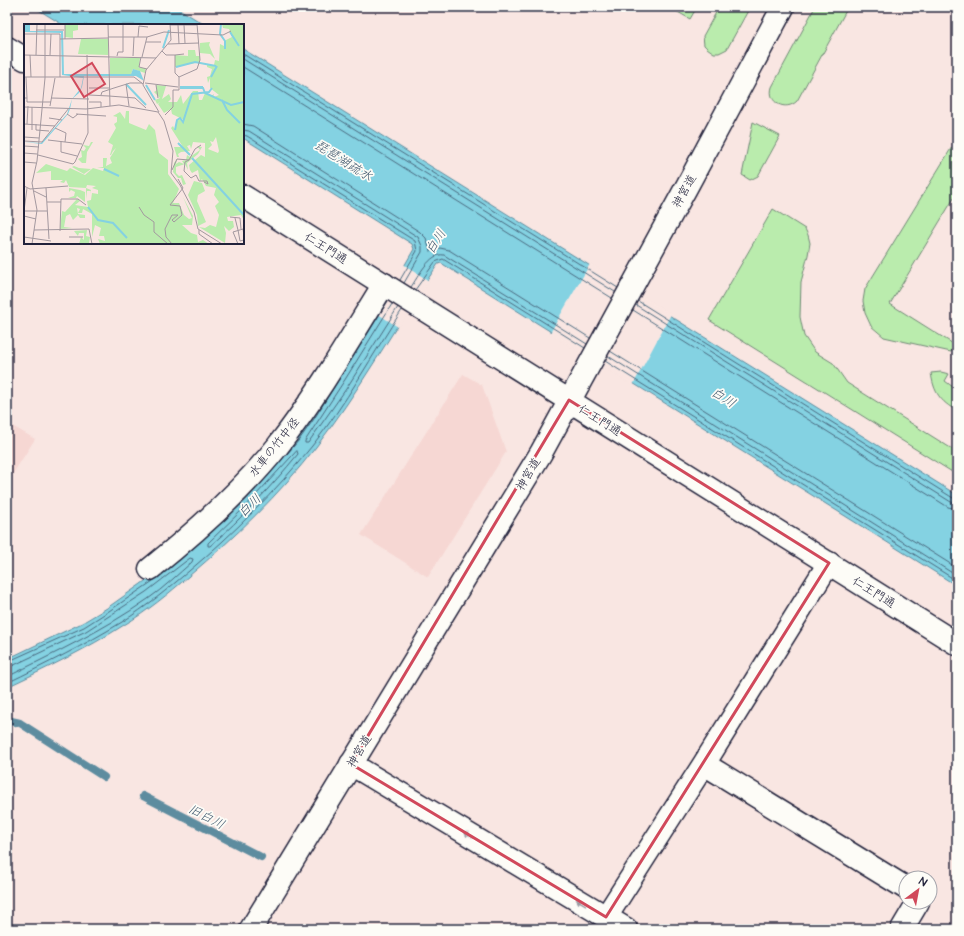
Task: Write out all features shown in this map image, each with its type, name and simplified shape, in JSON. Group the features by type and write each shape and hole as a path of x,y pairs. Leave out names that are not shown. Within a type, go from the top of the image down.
{"street":[{"name":"神宮道","path":"251,929 540,453 783,7"},
{"path":"7,48 24,58"},
{"name":"仁王門通","path":"244,197 957,644"},
{"name":"水車の竹中径","path":"150,569 224,505 277,447 320,386 372,304 386,286"},
{"path":"606,917 704,764 829,563"},
{"path":"351,764 626,929"},
{"path":"704,764 898,883"},
{"path":"902,929 913,910"}],"highlighted area":[{"path":"569,400 829,563 606,917 351,764"}],"shaded area":[{"path":"463,374 482,385 506,452 428,577 361,535"},
{"path":"7,423 35,439 7,483"}],"green space":[{"path":"669,7 697,7 690,19"},
{"path":"719,7 750,7 727,49 719,53 714,53 704,45 703,36"},
{"path":"815,7 848,7 797,101 788,106 783,106 778,104 772,97 772,87"},
{"path":"753,122 780,136 758,176 750,180 742,175"},
{"path":"952,147 957,150 957,193 890,304 955,345 951,352 884,337 871,326 865,313 863,301 865,289"},
{"path":"773,209 805,229 808,235 810,243 801,282 800,317 804,336 815,352 833,363 847,383 957,452 957,475 709,320"},
{"path":"941,372 949,374 945,381 957,390 957,411 946,404 936,391 931,373"}],"water":[{"path":"34,7 176,7 203,24 61,24"},
{"path":"244,50 957,495 957,586 441,263 438,264 331,427 316,447 272,499 240,531 166,596 141,614 110,634 81,650 7,687 7,659 82,623 107,608 191,546 372,322 414,249 412,244 244,139"}],"pier":[{"path":"403,264 429,281 398,327 375,312"},
{"path":"590,264 671,314 633,385 550,333"}],"waterway":[{"name":"旧白川","path":"7,720 20,723 104,777"},
{"name":"旧白川","path":"143,796 261,857"}],"water label":[{"name":"琵琶湖疏水","path":"344,160"},
{"name":"白川","path":"435,241"},
{"name":"白川","path":"724,397"},
{"name":"白川","path":"249,505"}]}
